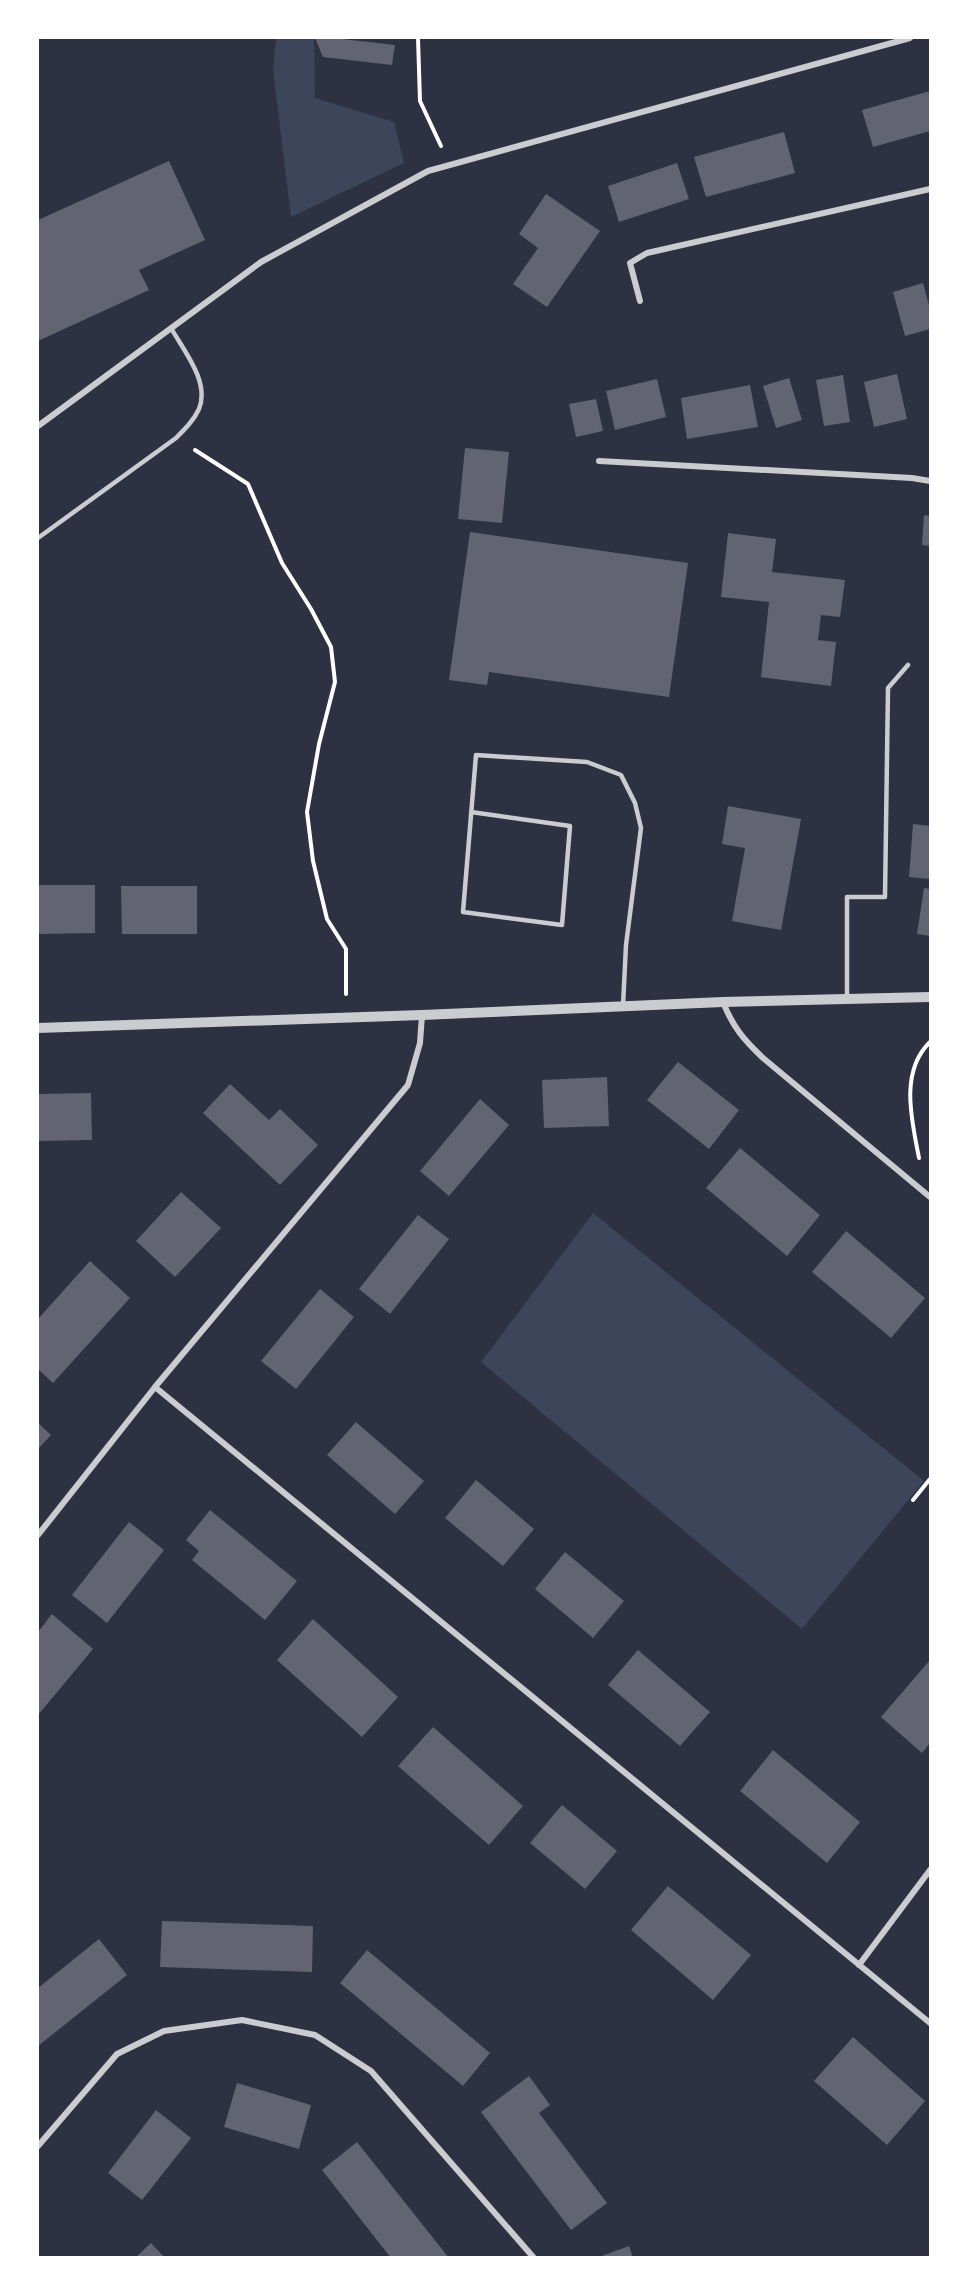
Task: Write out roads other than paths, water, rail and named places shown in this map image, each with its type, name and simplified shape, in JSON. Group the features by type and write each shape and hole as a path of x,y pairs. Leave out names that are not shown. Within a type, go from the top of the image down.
{"street":[{"path":"38,426 261,262 429,171 909,38"},
{"path":"640,301 630,263 647,253 930,189"},
{"path":"599,461 900,477 930,481"},
{"path":"38,1028 422,1016 723,1002 930,997"},
{"path":"723,1002 733,1025 756,1052 928,1195"},
{"path":"38,1535 155,1387 408,1085 420,1043 422,1016"},
{"path":"155,1387 930,2023"},
{"path":"860,1965 930,1870"},
{"path":"38,2146 117,2054 164,2031 242,2020 315,2035 371,2071 534,2258"}],"lane":[{"path":"38,538 176,438 193,420 200,407 201,383 171,328"},
{"path":"847,998 847,897 885,897 888,688 908,664"},
{"path":"471,812 570,826 562,926 463,912 471,812 476,755 587,762 621,775 635,803 641,828 626,945 623,1007"}]}
